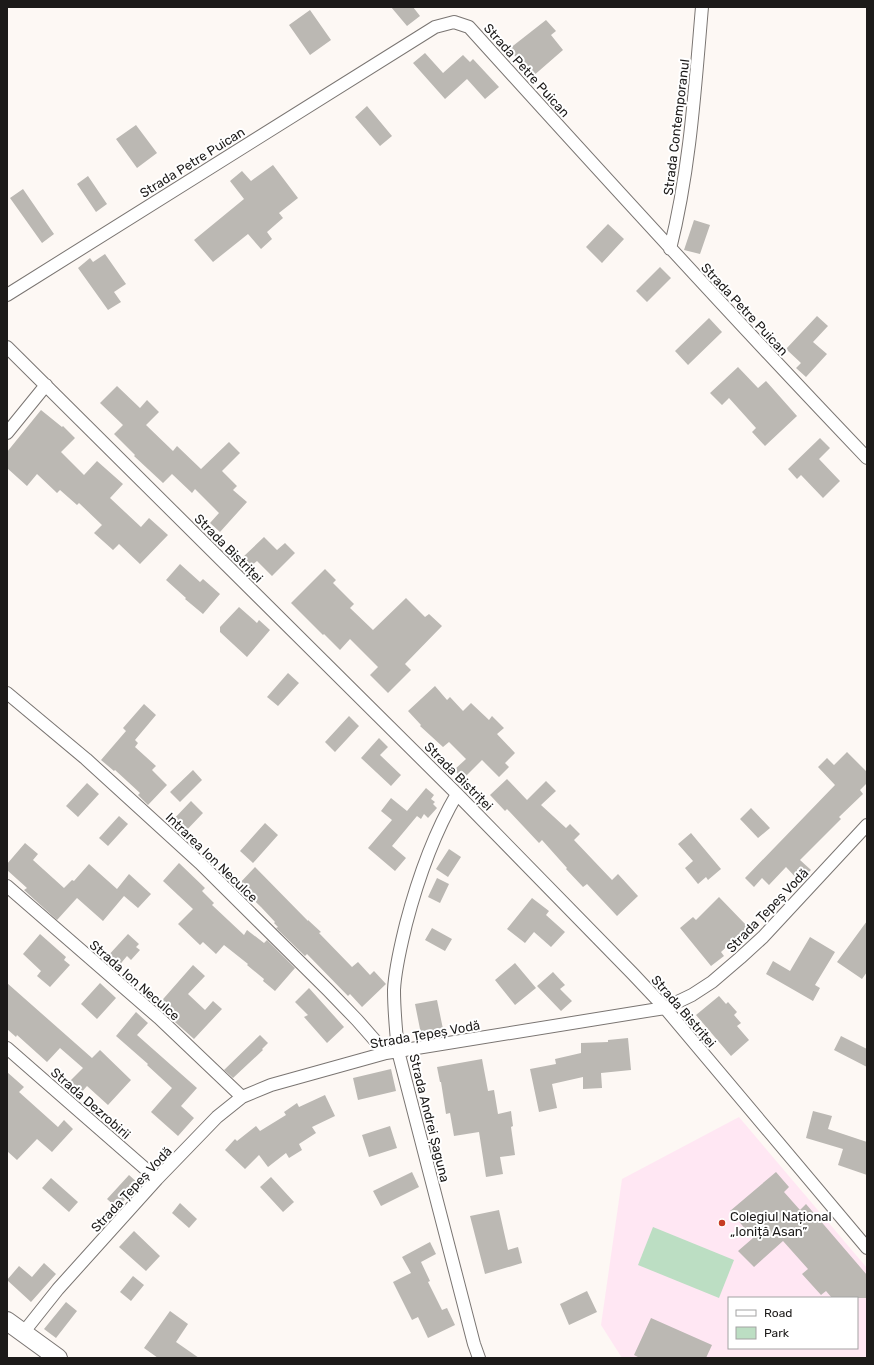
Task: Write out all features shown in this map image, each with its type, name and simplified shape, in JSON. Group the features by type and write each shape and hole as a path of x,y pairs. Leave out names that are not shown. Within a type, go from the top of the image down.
{"main road":[{"path":"7,1321 58,1358"}],"street":[{"name":"Strada Contemporanul","path":"670,249 679,213 691,135 702,7"},
{"name":"Strada Petre Puican","path":"7,295 435,27 454,22 469,27 670,249 867,458"},
{"name":"Strada Bistriței","path":"7,347 457,794 633,974 665,1008 867,1248"},
{"path":"7,433 46,385"},
{"name":"Intrarea Ion Neculce","path":"7,693 86,759 200,863 328,990 386,1053"},
{"name":"Strada Andrei Șaguna","path":"457,794 446,812 421,872 401,946 394,989 398,1051 474,1344 479,1358"},
{"name":"Strada Țepeș Vodă","path":"23,1333 58,1289 157,1179 217,1117 242,1097 271,1085 386,1053 665,1008 692,995 712,982 764,937 867,825"},
{"name":"Strada Ion Neculce","path":"7,886 159,1018 242,1097"},
{"name":"Strada Dezrobirii","path":"7,1048 157,1179"}],"shaded area":[{"name":"Colegiul Național „Ioniță Asan”","path":"739,1117 867,1268 867,1358 622,1358 601,1325 622,1179"}],"green space":[{"path":"653,1227 734,1260 719,1298 638,1265"}],"building":[{"path":"391,7 413,7 420,16 407,26"},
{"path":"310,10 331,40 310,55 289,25"},
{"path":"546,20 556,31 551,35 563,50 532,77 509,49"},
{"path":"425,53 443,73 463,55 470,62 473,59 499,87 485,99 467,79 445,99 413,63"},
{"path":"367,106 392,136 380,146 355,117"},
{"path":"136,125 157,153 137,168 116,139"},
{"path":"273,165 298,198 279,213 283,218 267,232 272,239 261,249 248,234 213,262 194,240 244,199 230,181 242,171 251,181"},
{"path":"88,176 107,204 96,212 77,184"},
{"path":"23,189 54,234 42,243 10,198"},
{"path":"694,220 710,225 700,254 684,250"},
{"path":"608,224 624,239 602,263 586,247"},
{"path":"105,254 126,284 114,292 121,302 108,310 78,268 90,258 93,262"},
{"path":"660,267 671,278 647,302 636,291"},
{"path":"817,316 828,326 813,342 827,354 806,377 796,368 801,363 786,349"},
{"path":"709,318 722,332 688,365 675,351"},
{"path":"738,367 758,388 766,381 797,416 765,446 752,432 756,428 729,398 722,405 710,393"},
{"path":"117,386 140,408 147,400 159,412 146,425 173,451 177,446 201,469 229,442 240,453 222,471 237,486 233,490 247,502 220,532 210,523 219,513 195,489 192,493 172,474 163,483 134,456 135,455 114,434 123,425 100,403"},
{"path":"41,410 62,427 63,426 75,438 61,452 84,475 97,461 123,484 110,498 141,527 149,518 168,535 140,564 119,544 113,550 94,533 102,525 79,503 77,505 60,490 57,493 37,474 27,486 7,468 7,452"},
{"path":"820,438 830,448 819,459 840,481 823,498 801,475 797,479 788,469"},
{"path":"264,537 277,550 285,543 295,553 272,576 257,561 250,567 242,558"},
{"path":"180,564 200,582 203,579 220,594 203,614 166,580"},
{"path":"325,569 336,580 333,583 354,604 350,608 373,630 406,598 425,617 429,614 442,626 405,664 411,670 388,693 370,675 378,667 350,639 340,650 291,603"},
{"path":"239,607 257,623 259,620 270,630 247,657 220,632 220,627"},
{"path":"288,673 299,683 278,706 267,697"},
{"path":"435,686 447,700 450,697 463,711 471,703 489,720 492,716 504,728 497,734 515,753 505,763 509,767 499,777 482,760 463,779 454,770 466,759 449,742 443,747 420,726 421,725 408,711"},
{"path":"144,704 156,715 135,740 138,743 135,747 156,766 152,770 167,785 148,805 138,795 140,793 115,770 114,771 101,760 126,731 123,728"},
{"path":"349,716 359,726 335,752 325,742"},
{"path":"379,738 388,747 380,755 401,775 391,786 361,758"},
{"path":"847,752 867,772 867,783 860,790 863,794 839,817 841,819 800,860 811,870 799,881 786,867 769,885 762,878 754,887 745,878 835,785 818,767 827,758 834,765"},
{"path":"193,770 202,780 180,802 170,792"},
{"path":"507,779 527,800 546,781 556,791 541,805 566,828 570,824 580,834 574,840 612,880 618,874 638,896 617,916 587,884 583,887 542,840 539,843 507,809 505,811 490,795"},
{"path":"87,783 99,794 78,817 66,806"},
{"path":"426,788 434,795 431,799 435,802 433,804 437,808 428,818 424,814 421,819 417,816 392,846 406,858 395,871 368,848 392,820 381,811 391,798 407,811"},
{"path":"191,801 203,813 182,835 170,823"},
{"path":"751,808 770,828 758,838 740,819"},
{"path":"119,816 128,824 108,846 99,838"},
{"path":"265,823 278,835 253,863 240,851"},
{"path":"691,833 721,869 708,880 706,877 698,884 685,868 693,861 678,844"},
{"path":"25,843 38,854 33,860 64,888 72,880 74,881 89,864 117,889 129,874 151,894 138,908 124,896 103,921 77,898 57,920 24,890 27,888 7,870 7,864"},
{"path":"449,849 461,857 448,877 436,869"},
{"path":"179,863 205,888 202,891 214,903 212,905 244,935 247,930 264,943 267,940 295,968 275,991 263,981 264,979 247,965 248,964 224,945 216,954 203,942 200,945 178,924 193,909 163,881"},
{"path":"255,867 308,921 321,932 319,933 352,967 358,962 370,975 374,971 386,984 362,1007 350,994 348,996 307,954 305,956 276,928 278,927 274,923 275,922 238,885"},
{"path":"437,878 449,884 440,903 428,897"},
{"path":"719,897 748,927 721,952 724,956 711,966 680,928 693,917 696,920"},
{"path":"532,898 549,911 546,915 565,932 551,947 534,932 525,943 507,929"},
{"path":"867,921 867,972 862,979 837,962"},
{"path":"432,928 452,939 445,951 425,940"},
{"path":"40,934 66,957 64,960 70,965 50,987 37,976 41,971 23,954"},
{"path":"128,934 139,944 136,947 140,950 131,960 127,956 117,968 106,958"},
{"path":"810,937 835,952 815,985 820,988 813,1001 766,974 773,961 790,971"},
{"path":"515,963 536,988 515,1005 495,980"},
{"path":"193,965 205,976 188,994 205,1010 213,1001 222,1009 194,1039 157,1006"},
{"path":"553,972 565,985 560,989 572,1001 561,1011 537,986"},
{"path":"7,983 92,1058 100,1050 131,1080 108,1105 87,1086 79,1095 67,1084 83,1068 60,1048 47,1062 17,1035 16,1037 7,1029"},
{"path":"100,983 116,998 97,1019 81,1004"},
{"path":"309,988 344,1027 327,1043 304,1017 308,1015 295,1002"},
{"path":"719,996 726,1004 728,1002 737,1012 734,1015 741,1023 737,1026 749,1040 731,1056 696,1015"},
{"path":"437,1000 443,1029 421,1034 415,1004"},
{"path":"136,1012 148,1023 137,1035 197,1088 181,1106 194,1118 178,1136 151,1112 172,1088 147,1065 148,1064 116,1036"},
{"path":"260,1035 268,1043 262,1049 263,1050 233,1078 224,1070"},
{"path":"841,1036 867,1049 867,1067 834,1050"},
{"path":"628,1038 631,1070 601,1073 602,1088 583,1089 583,1077 552,1084 557,1108 539,1112 530,1069 556,1064 555,1059 581,1053 581,1043 608,1042 608,1040"},
{"path":"482,1059 488,1091 494,1090 498,1114 511,1111 513,1126 511,1127 515,1155 500,1157 503,1174 486,1177 479,1132 454,1136 450,1113 446,1114 437,1067"},
{"path":"391,1069 396,1091 358,1100 353,1078"},
{"path":"7,1072 24,1087 19,1092 58,1127 64,1120 73,1129 52,1152 37,1139 17,1160 7,1151"},
{"path":"325,1095 335,1116 312,1127 316,1133 299,1144 302,1150 289,1158 286,1153 268,1167 259,1155 245,1169 225,1150 235,1139 237,1141 256,1126 260,1131 286,1115 284,1112 297,1103 299,1107"},
{"path":"813,1111 832,1116 828,1129 867,1142 867,1175 838,1165 843,1149 806,1138"},
{"path":"390,1126 397,1148 369,1157 362,1135"},
{"path":"412,1172 419,1187 381,1206 373,1191"},
{"path":"776,1172 789,1187 784,1192 800,1210 806,1204 867,1275 867,1298 831,1297 826,1291 821,1295 802,1274 808,1269 783,1241 754,1267 738,1251 753,1238 730,1211"},
{"path":"129,1175 139,1184 117,1208 107,1199"},
{"path":"271,1177 294,1202 283,1212 260,1187"},
{"path":"51,1178 78,1202 69,1212 42,1188"},
{"path":"180,1203 197,1219 189,1228 172,1213"},
{"path":"499,1210 508,1250 518,1247 522,1263 485,1274 470,1216"},
{"path":"134,1231 160,1256 146,1271 119,1247"},
{"path":"430,1242 436,1254 421,1262 430,1281 428,1282 442,1310 447,1308 455,1325 428,1338 418,1317 412,1320 393,1282 411,1273 402,1257"},
{"path":"44,1263 56,1274 31,1302 7,1280 19,1266 32,1277"},
{"path":"133,1276 144,1285 131,1301 120,1292"},
{"path":"587,1291 597,1312 569,1325 560,1304"},
{"path":"66,1302 77,1311 56,1338 44,1329"},
{"path":"170,1311 188,1324 176,1342 199,1358 158,1358 144,1348"},
{"path":"651,1318 712,1345 706,1358 640,1358 634,1355"}],"place":[{"name":"Colegiul Național „Ioniță Asan”","path":"722,1223"}]}
